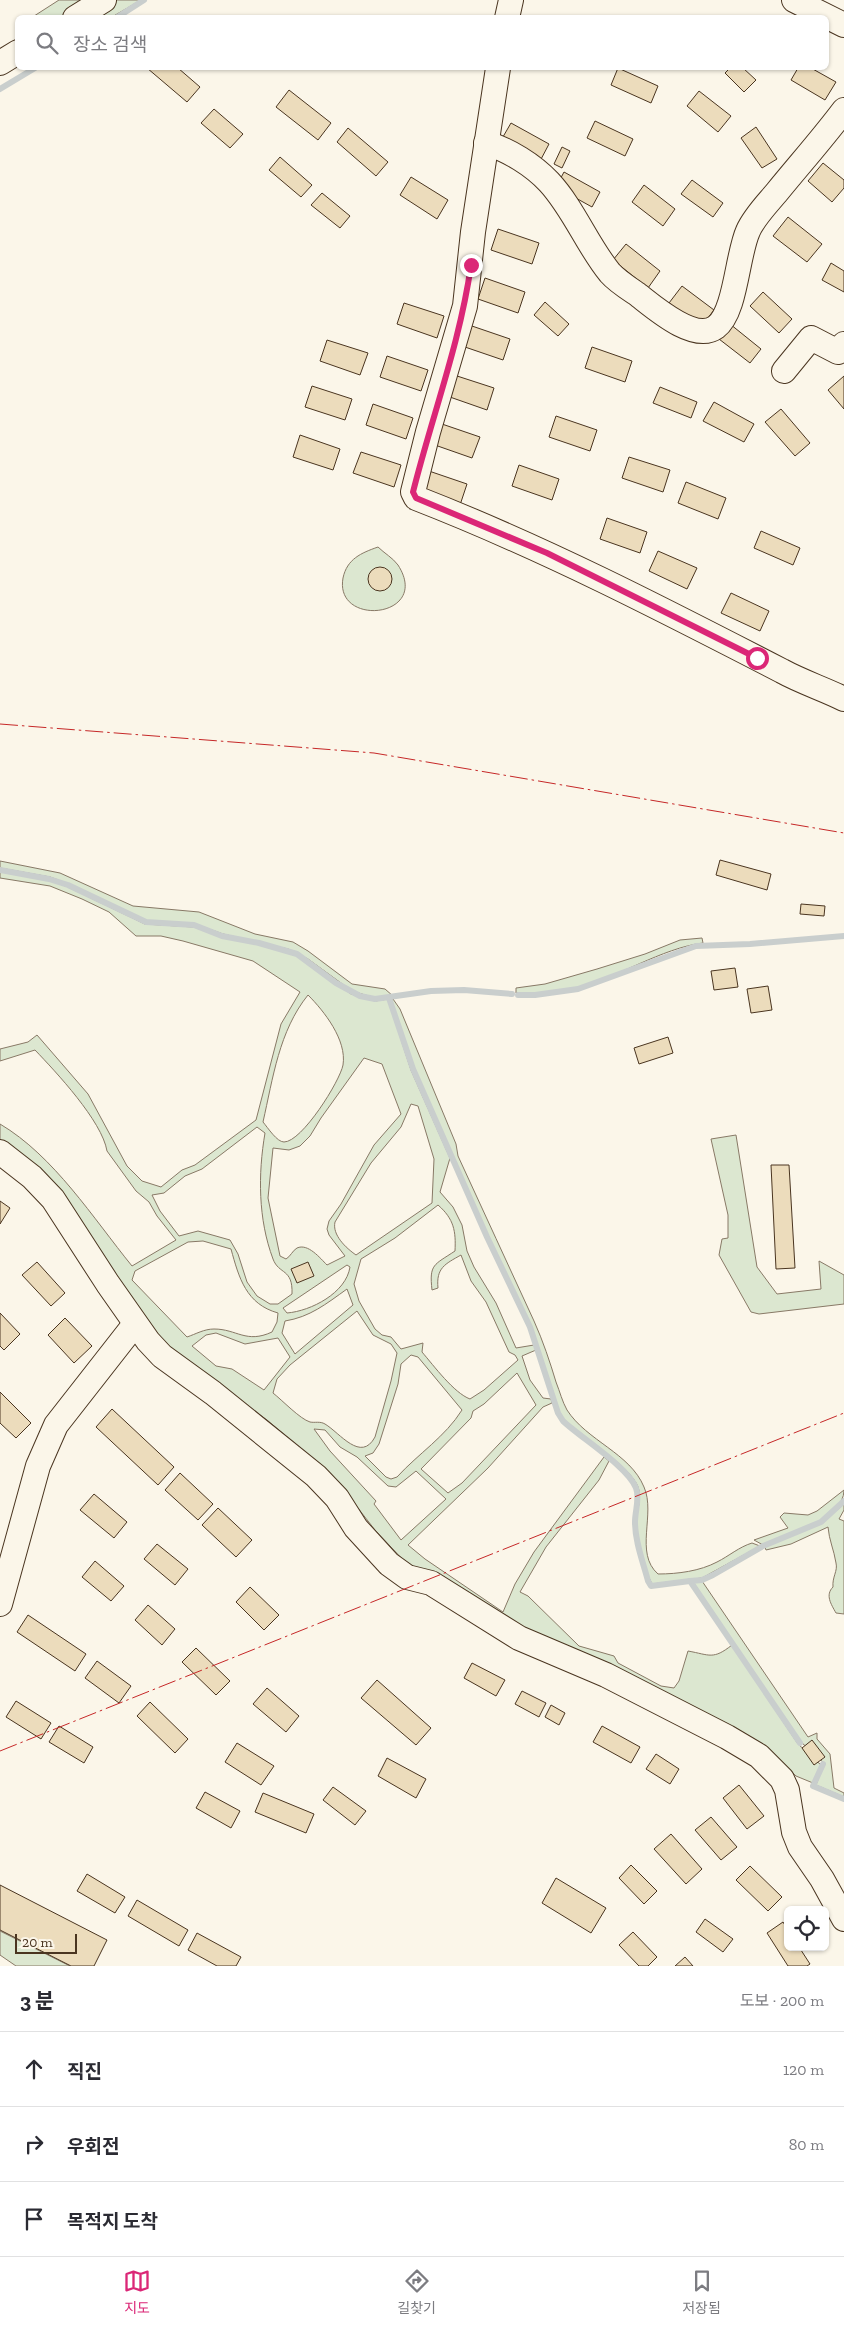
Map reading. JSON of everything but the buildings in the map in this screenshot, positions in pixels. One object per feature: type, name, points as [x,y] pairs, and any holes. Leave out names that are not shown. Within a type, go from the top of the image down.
[{"type":"street","points":[[80,15],[104,0]]},
{"type":"street","points":[[508,15],[511,0]]},
{"type":"street","points":[[794,0],[825,15]]},
{"type":"street","points":[[829,17],[844,24]]},
{"type":"street","points":[[0,63],[15,54]]},
{"type":"street","points":[[498,70],[473,232],[466,306],[428,432],[413,492],[416,498],[547,553],[706,631],[784,672],[844,699]]},
{"type":"street","points":[[486,143],[501,148],[548,181],[564,200],[597,256],[612,276],[674,322],[697,330],[708,331],[717,326],[724,316],[734,293],[735,276],[748,230],[844,110]]},
{"type":"street","points":[[784,371],[811,338],[838,352],[844,344]]},
{"type":"street","points":[[0,1152],[32,1177],[53,1199],[135,1324],[162,1356],[214,1393],[316,1476],[337,1498],[356,1528],[389,1564],[407,1577],[431,1583],[519,1638],[606,1675],[727,1737],[759,1756],[782,1779],[788,1790],[794,1832],[800,1847],[822,1879],[844,1919]]},
{"type":"street","points":[[0,1604],[38,1466],[56,1425],[135,1324]]},
{"type":"green space","points":[[59,0],[94,0],[68,15],[36,15]]},
{"type":"green space","points":[[115,0],[141,0],[115,15],[91,15]]},
{"type":"green space","points":[[378,547],[398,565],[405,583],[402,596],[393,606],[380,610],[365,610],[353,605],[344,594],[343,578],[351,561]]},
{"type":"green space","points":[[0,861],[60,873],[133,906],[199,912],[255,934],[293,942],[352,984],[385,989],[393,996],[375,998],[352,991],[308,959],[288,949],[223,934],[195,924],[146,921],[69,884],[50,877],[0,868]]},
{"type":"green space","points":[[0,871],[49,880],[68,887],[145,924],[194,927],[222,937],[258,944],[297,956],[351,994],[375,1001],[388,999],[411,1070],[450,1158],[440,1192],[453,1207],[462,1225],[467,1251],[474,1267],[496,1303],[516,1348],[534,1345],[536,1350],[522,1356],[530,1380],[543,1398],[551,1399],[552,1403],[543,1407],[488,1468],[408,1545],[425,1559],[503,1612],[515,1584],[534,1552],[604,1457],[609,1461],[599,1480],[546,1547],[520,1592],[528,1596],[579,1646],[614,1656],[618,1663],[661,1686],[674,1688],[679,1681],[688,1651],[716,1655],[732,1645],[798,1744],[821,1765],[813,1783],[796,1776],[781,1762],[555,1645],[405,1562],[375,1530],[340,1485],[312,1458],[267,1420],[166,1349],[0,1143],[0,1124],[20,1137],[55,1170],[132,1266],[176,1240],[157,1216],[149,1202],[136,1191],[107,1151],[97,1126],[88,1112],[44,1059],[35,1050],[0,1061],[0,1049],[28,1042],[37,1035],[88,1094],[127,1166],[142,1181],[161,1187],[182,1170],[195,1165],[256,1120],[281,1024],[300,992],[253,961],[161,936],[136,936],[109,912],[82,899],[50,886],[0,878]],"holes":[[[308,995],[321,1009],[338,1036],[343,1055],[343,1065],[335,1084],[310,1122],[292,1139],[284,1142],[276,1137],[263,1122],[278,1055],[290,1024]],[[364,1058],[382,1064],[401,1114],[374,1145],[341,1204],[329,1221],[327,1229],[329,1235],[345,1256],[327,1265],[314,1252],[301,1247],[294,1250],[286,1259],[280,1256],[268,1198],[273,1148],[289,1150],[300,1146],[310,1136]],[[411,1104],[418,1106],[434,1159],[432,1203],[356,1255],[344,1245],[338,1236],[335,1222],[371,1163],[401,1127]],[[257,1127],[265,1133],[260,1180],[264,1228],[273,1259],[288,1276],[292,1286],[292,1294],[278,1304],[270,1304],[257,1296],[247,1282],[238,1254],[230,1240],[198,1231],[179,1236],[160,1211],[152,1195],[164,1193],[185,1176],[202,1169]],[[438,1205],[451,1220],[455,1237],[455,1251],[434,1266],[431,1275],[432,1290],[438,1288],[438,1276],[443,1267],[461,1255],[471,1281],[486,1302],[509,1352],[515,1355],[518,1360],[484,1390],[470,1399],[457,1391],[432,1364],[422,1352],[423,1343],[401,1349],[391,1337],[382,1335],[375,1329],[359,1301],[354,1284],[361,1259],[395,1238]],[[203,1241],[231,1249],[241,1280],[251,1296],[267,1309],[278,1313],[277,1322],[272,1332],[255,1337],[214,1329],[187,1337],[132,1280],[135,1271],[188,1242]],[[347,1265],[350,1267],[342,1285],[335,1292],[326,1299],[296,1312],[287,1313],[283,1308]],[[347,1289],[353,1305],[295,1354],[282,1333],[285,1321],[310,1313]],[[357,1311],[373,1335],[391,1344],[397,1353],[375,1437],[369,1444],[363,1447],[350,1444],[323,1423],[306,1420],[273,1393],[277,1379],[290,1365]],[[216,1333],[245,1344],[278,1338],[290,1357],[264,1390],[232,1369],[216,1366],[192,1346],[206,1335]],[[411,1355],[418,1357],[462,1410],[440,1437],[397,1477],[391,1479],[386,1477],[365,1456],[373,1453],[379,1444],[398,1384],[401,1364]],[[517,1373],[536,1405],[462,1483],[448,1493],[421,1469],[471,1418],[473,1411],[484,1404]],[[314,1429],[325,1430],[340,1447],[357,1457],[388,1486],[396,1487],[416,1471],[446,1499],[401,1540],[374,1504],[376,1501],[330,1451]]]},
{"type":"green space","points":[[702,938],[703,943],[672,951],[577,988],[554,992],[516,993],[516,988],[545,984],[597,969],[645,954],[680,940]]},
{"type":"green space","points":[[391,999],[400,1009],[456,1144],[458,1156],[537,1329],[567,1410],[575,1421],[629,1465],[644,1487],[648,1509],[646,1544],[647,1555],[651,1565],[658,1574],[689,1571],[710,1565],[752,1543],[760,1546],[702,1578],[652,1584],[643,1562],[637,1536],[636,1521],[640,1495],[638,1487],[626,1470],[564,1421],[559,1412],[531,1327],[488,1236],[414,1068]]},
{"type":"green space","points":[[736,1135],[757,1267],[777,1294],[821,1289],[819,1261],[844,1275],[844,1304],[759,1314],[751,1312],[719,1255],[722,1239],[728,1238],[728,1215],[711,1139]]},
{"type":"green space","points":[[844,1490],[842,1501],[825,1518],[799,1531],[763,1545],[754,1540],[788,1528],[780,1517],[784,1513],[808,1515],[817,1511]]},
{"type":"green space","points":[[844,1504],[844,1510],[839,1519],[844,1521],[844,1614],[836,1613],[829,1596],[833,1587],[836,1566],[828,1527],[791,1544],[766,1550],[765,1547],[822,1523]]},
{"type":"green space","points":[[702,1581],[808,1737],[817,1733],[817,1739],[830,1754],[834,1788],[844,1793],[844,1797],[816,1785],[824,1763],[801,1742],[693,1582]]},
{"type":"green space","points":[[0,1931],[70,1966],[16,1966],[0,1955]]},
{"type":"waterway","points":[[121,15],[144,0]]},
{"type":"waterway","points":[[0,89],[32,70]]},
{"type":"waterway","points":[[0,870],[49,879],[68,885],[146,922],[194,925],[222,936],[259,943],[297,954],[336,983],[360,996],[375,999],[431,991],[464,990],[512,994]]},
{"type":"waterway","points":[[518,995],[535,995],[578,989],[696,946],[750,944],[844,936]]},
{"type":"waterway","points":[[389,998],[413,1069],[487,1237],[530,1327],[558,1413],[563,1421],[624,1471],[636,1488],[638,1496],[635,1529],[648,1581],[651,1586],[690,1581],[800,1743]]},
{"type":"waterway","points":[[690,1581],[702,1580],[763,1546],[821,1522],[844,1501]]},
{"type":"waterway","points":[[823,1764],[813,1786],[844,1799]]},
{"type":"power","points":[[0,724],[374,753],[844,833]]},
{"type":"power","points":[[0,1751],[844,1413]]},
{"type":"route","points":[[471,265],[466,306],[451,361],[428,432],[413,492],[416,498],[547,553],[757,658]]}]
